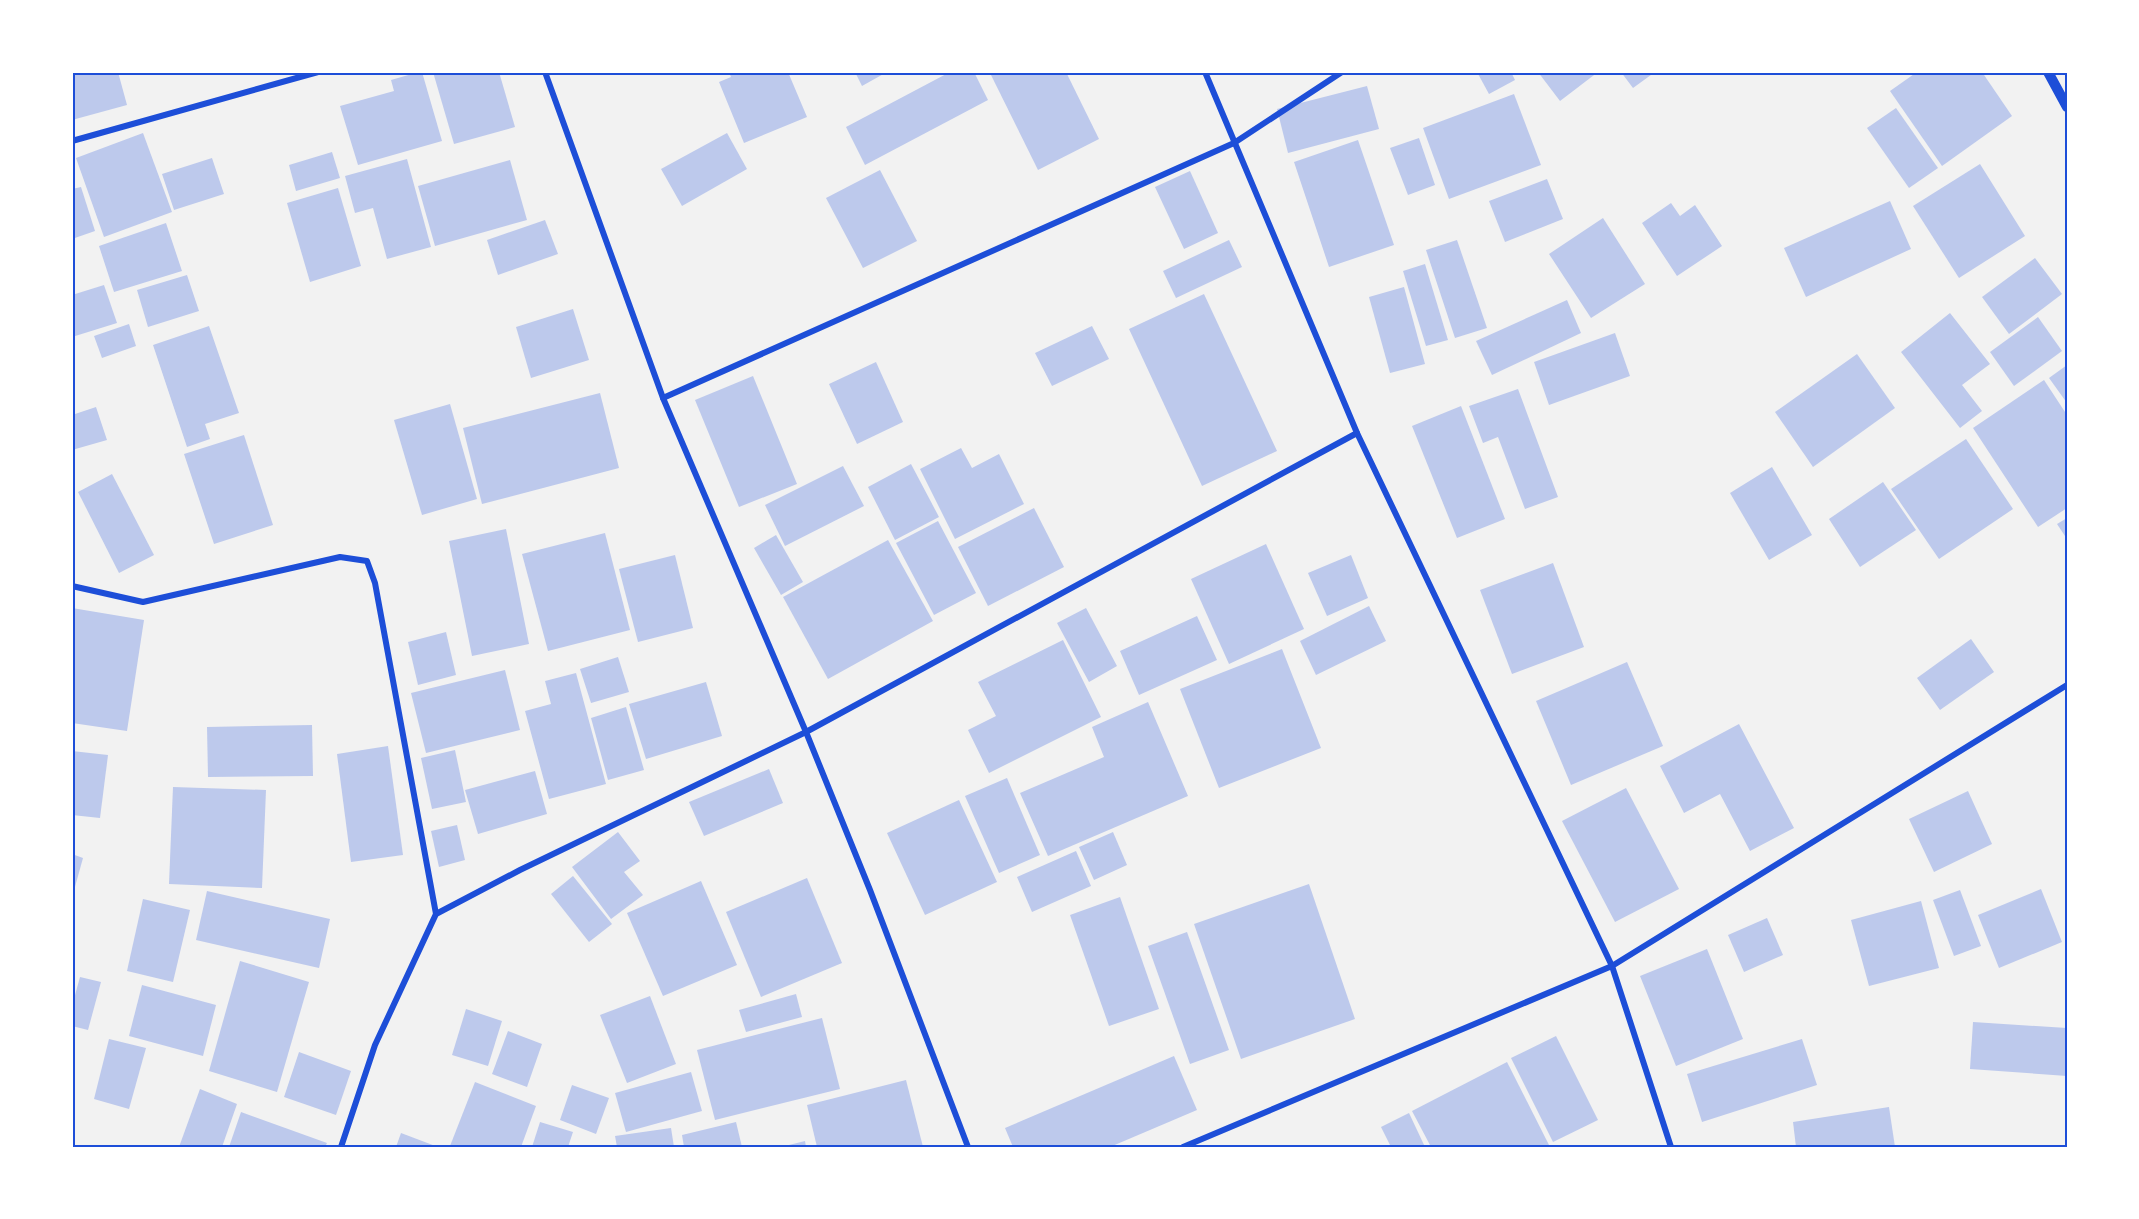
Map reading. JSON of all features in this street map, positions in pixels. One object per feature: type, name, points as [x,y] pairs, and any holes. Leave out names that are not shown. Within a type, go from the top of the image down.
[{"type":"street","points":[[72,141],[318,72]]},
{"type":"street","points":[[545,72],[663,398],[806,732],[870,890],[968,1147]]},
{"type":"street","points":[[1205,72],[1357,433],[1612,966],[1671,1147]]},
{"type":"street","points":[[663,398],[1234,143],[1342,72]]},
{"type":"street","points":[[2048,72],[2067,107]]},
{"type":"street","points":[[436,914],[520,870],[806,732],[1357,433]]},
{"type":"street","points":[[72,586],[143,602],[340,557],[367,561],[375,583],[436,914],[375,1045],[341,1147]]},
{"type":"street","points":[[1183,1147],[1612,966],[2067,685]]},
{"type":"building","points":[[72,72],[118,72],[127,105],[72,120]]},
{"type":"building","points":[[422,72],[442,141],[358,165],[340,106],[394,91],[391,80]]},
{"type":"building","points":[[433,72],[499,72],[515,127],[454,144]]},
{"type":"building","points":[[729,72],[788,72],[807,117],[744,143],[719,82],[731,77]]},
{"type":"building","points":[[855,72],[887,72],[862,86]]},
{"type":"building","points":[[950,72],[974,72],[988,100],[865,165],[846,127]]},
{"type":"building","points":[[998,72],[1066,72],[1099,139],[1038,170],[991,75]]},
{"type":"building","points":[[1477,72],[1511,72],[1515,80],[1489,94]]},
{"type":"building","points":[[1538,72],[1598,72],[1560,101]]},
{"type":"building","points":[[1621,72],[1655,72],[1633,88]]},
{"type":"building","points":[[1917,72],[1982,72],[2012,116],[1942,166],[1890,91]]},
{"type":"building","points":[[1367,86],[1379,129],[1288,153],[1277,109]]},
{"type":"building","points":[[1514,94],[1541,165],[1449,199],[1423,128]]},
{"type":"building","points":[[1896,108],[1938,168],[1909,188],[1867,128]]},
{"type":"building","points":[[143,133],[172,212],[104,237],[76,158]]},
{"type":"building","points":[[727,133],[747,169],[682,206],[661,169]]},
{"type":"building","points":[[1419,138],[1435,185],[1408,195],[1390,148]]},
{"type":"building","points":[[1358,140],[1394,245],[1329,267],[1294,162]]},
{"type":"building","points":[[332,152],[340,178],[296,191],[289,165]]},
{"type":"building","points":[[212,158],[224,194],[174,210],[162,174]]},
{"type":"building","points":[[407,159],[431,247],[387,259],[373,208],[355,213],[345,176]]},
{"type":"building","points":[[510,160],[527,220],[435,246],[418,186]]},
{"type":"building","points":[[1980,164],[2025,236],[1959,278],[1913,206]]},
{"type":"building","points":[[880,170],[917,241],[863,268],[826,198]]},
{"type":"building","points":[[1190,171],[1218,233],[1184,249],[1155,187]]},
{"type":"building","points":[[1547,179],[1563,219],[1505,242],[1489,201]]},
{"type":"building","points":[[81,187],[95,231],[72,239],[72,189]]},
{"type":"building","points":[[338,188],[361,266],[310,282],[287,203]]},
{"type":"building","points":[[1890,201],[1911,249],[1806,297],[1784,248]]},
{"type":"building","points":[[1671,203],[1680,216],[1695,205],[1722,246],[1677,276],[1642,223]]},
{"type":"building","points":[[1603,218],[1645,284],[1591,318],[1549,254]]},
{"type":"building","points":[[545,220],[558,254],[498,275],[487,240]]},
{"type":"building","points":[[166,223],[182,271],[114,292],[99,246]]},
{"type":"building","points":[[1229,240],[1242,267],[1176,298],[1163,271]]},
{"type":"building","points":[[1457,240],[1487,328],[1455,338],[1426,250]]},
{"type":"building","points":[[2035,258],[2062,294],[2009,334],[1982,297]]},
{"type":"building","points":[[1425,264],[1448,340],[1426,346],[1403,271]]},
{"type":"building","points":[[187,275],[199,311],[148,327],[137,290]]},
{"type":"building","points":[[104,285],[117,323],[72,337],[72,295]]},
{"type":"building","points":[[1404,287],[1425,364],[1390,373],[1369,297]]},
{"type":"building","points":[[1204,294],[1277,451],[1202,486],[1129,329]]},
{"type":"building","points":[[1567,300],[1581,333],[1492,375],[1476,341]]},
{"type":"building","points":[[573,309],[589,360],[531,378],[516,327]]},
{"type":"building","points":[[1950,313],[1990,364],[1962,385],[1982,411],[1960,428],[1901,352]]},
{"type":"building","points":[[2038,317],[2062,351],[2014,386],[1990,352]]},
{"type":"building","points":[[129,324],[136,346],[102,358],[94,336]]},
{"type":"building","points":[[209,326],[239,413],[205,424],[210,439],[187,447],[153,345]]},
{"type":"building","points":[[1092,326],[1109,359],[1052,386],[1035,353]]},
{"type":"building","points":[[1615,333],[1630,376],[1549,405],[1534,362]]},
{"type":"building","points":[[1857,354],[1895,408],[1813,467],[1775,412]]},
{"type":"building","points":[[876,362],[903,422],[857,444],[829,384]]},
{"type":"building","points":[[2067,365],[2067,403],[2049,378]]},
{"type":"building","points":[[753,376],[797,484],[739,507],[695,400]]},
{"type":"building","points":[[2044,380],[2067,415],[2067,508],[2038,527],[1973,428]]},
{"type":"building","points":[[1518,389],[1558,497],[1525,509],[1498,437],[1483,443],[1469,406]]},
{"type":"building","points":[[600,393],[619,468],[482,504],[463,428]]},
{"type":"building","points":[[450,404],[477,499],[422,515],[394,420]]},
{"type":"building","points":[[1461,406],[1505,519],[1457,538],[1412,426]]},
{"type":"building","points":[[96,407],[107,440],[72,450],[72,415]]},
{"type":"building","points":[[244,435],[273,525],[214,544],[184,454]]},
{"type":"building","points":[[1966,439],[2013,509],[1939,559],[1891,489]]},
{"type":"building","points":[[961,448],[972,468],[999,454],[1024,504],[955,539],[920,469]]},
{"type":"building","points":[[911,464],[939,517],[895,540],[868,487]]},
{"type":"building","points":[[843,466],[864,506],[785,546],[765,505]]},
{"type":"building","points":[[1772,467],[1812,535],[1769,560],[1730,493]]},
{"type":"building","points":[[112,474],[154,555],[119,573],[78,492]]},
{"type":"building","points":[[1883,482],[1916,530],[1860,567],[1829,519]]},
{"type":"building","points":[[1034,508],[1064,567],[988,606],[958,547]]},
{"type":"building","points":[[2067,518],[2067,539],[2057,524]]},
{"type":"building","points":[[938,521],[976,593],[934,615],[896,543]]},
{"type":"building","points":[[506,529],[529,644],[472,656],[449,541]]},
{"type":"building","points":[[605,533],[630,630],[548,651],[522,554]]},
{"type":"building","points":[[776,535],[803,582],[781,595],[754,548]]},
{"type":"building","points":[[888,540],[933,621],[828,679],[783,597]]},
{"type":"building","points":[[1266,544],[1304,629],[1229,664],[1191,579]]},
{"type":"building","points":[[675,555],[693,628],[638,642],[619,569]]},
{"type":"building","points":[[1351,555],[1368,598],[1327,616],[1308,573]]},
{"type":"building","points":[[1553,563],[1584,647],[1512,674],[1480,590]]},
{"type":"building","points":[[1369,606],[1386,641],[1316,675],[1300,641]]},
{"type":"building","points":[[72,608],[144,620],[127,731],[72,723]]},
{"type":"building","points":[[1086,608],[1117,666],[1089,682],[1057,623]]},
{"type":"building","points":[[1197,616],[1217,660],[1139,695],[1120,651]]},
{"type":"building","points":[[446,632],[456,675],[418,685],[408,642]]},
{"type":"building","points":[[1971,639],[1994,672],[1940,710],[1917,678]]},
{"type":"building","points":[[1063,640],[1101,717],[989,773],[968,730],[996,716],[978,682]]},
{"type":"building","points":[[1282,649],[1321,748],[1219,788],[1180,689]]},
{"type":"building","points":[[618,657],[629,692],[591,703],[580,669]]},
{"type":"building","points":[[1627,662],[1663,746],[1571,785],[1536,701]]},
{"type":"building","points":[[505,670],[520,730],[426,753],[411,693]]},
{"type":"building","points":[[576,673],[606,784],[549,799],[525,711],[551,704],[545,681]]},
{"type":"building","points":[[706,682],[722,736],[646,759],[629,704]]},
{"type":"building","points":[[1148,702],[1188,796],[1048,856],[1020,793],[1104,757],[1092,727]]},
{"type":"building","points":[[626,707],[644,770],[608,780],[591,718]]},
{"type":"building","points":[[1739,724],[1794,828],[1750,851],[1720,794],[1684,813],[1660,766]]},
{"type":"building","points":[[312,725],[313,776],[208,777],[207,727]]},
{"type":"building","points":[[388,746],[403,855],[351,862],[337,754]]},
{"type":"building","points":[[455,750],[466,802],[432,809],[421,758]]},
{"type":"building","points":[[72,751],[108,755],[100,818],[72,815]]},
{"type":"building","points":[[769,769],[783,803],[704,836],[689,802]]},
{"type":"building","points":[[535,771],[547,814],[478,834],[465,790]]},
{"type":"building","points":[[1007,778],[1040,855],[999,873],[965,796]]},
{"type":"building","points":[[173,787],[266,790],[262,888],[169,884]]},
{"type":"building","points":[[1626,788],[1679,889],[1615,922],[1562,821]]},
{"type":"building","points":[[1968,791],[1992,844],[1934,872],[1909,819]]},
{"type":"building","points":[[959,800],[997,882],[925,915],[887,833]]},
{"type":"building","points":[[457,825],[465,860],[439,867],[431,831]]},
{"type":"building","points":[[618,832],[640,861],[624,872],[643,895],[611,919],[572,867]]},
{"type":"building","points":[[1113,832],[1127,865],[1094,880],[1079,847]]},
{"type":"building","points":[[1076,851],[1091,886],[1032,912],[1017,877]]},
{"type":"building","points":[[72,854],[83,858],[73,894],[72,893]]},
{"type":"building","points":[[573,876],[612,924],[589,942],[551,894]]},
{"type":"building","points":[[807,878],[842,963],[761,997],[726,912]]},
{"type":"building","points":[[701,881],[737,965],[663,996],[627,913]]},
{"type":"building","points":[[1309,884],[1355,1019],[1241,1059],[1194,924]]},
{"type":"building","points":[[2041,889],[2062,942],[1999,968],[1978,915]]},
{"type":"building","points":[[1960,890],[1981,946],[1954,956],[1933,900]]},
{"type":"building","points":[[207,891],[330,919],[319,968],[196,940]]},
{"type":"building","points":[[1120,897],[1159,1009],[1109,1026],[1070,915]]},
{"type":"building","points":[[143,899],[190,910],[173,982],[127,971]]},
{"type":"building","points":[[1921,901],[1939,968],[1869,986],[1851,920]]},
{"type":"building","points":[[1767,918],[1783,955],[1744,972],[1728,935]]},
{"type":"building","points":[[1187,932],[1229,1050],[1190,1064],[1148,946]]},
{"type":"building","points":[[1707,949],[1743,1039],[1676,1066],[1640,976]]},
{"type":"building","points":[[240,961],[309,982],[277,1092],[209,1071]]},
{"type":"building","points":[[80,977],[101,982],[88,1030],[72,1026],[72,1006]]},
{"type":"building","points":[[142,985],[216,1005],[203,1056],[129,1036]]},
{"type":"building","points":[[796,994],[802,1017],[746,1032],[739,1010]]},
{"type":"building","points":[[650,996],[676,1064],[627,1083],[600,1015]]},
{"type":"building","points":[[466,1009],[502,1021],[488,1066],[452,1055]]},
{"type":"building","points":[[822,1018],[840,1089],[715,1120],[697,1050]]},
{"type":"building","points":[[1973,1022],[2067,1028],[2067,1076],[1970,1069]]},
{"type":"building","points":[[508,1031],[542,1044],[527,1087],[492,1074]]},
{"type":"building","points":[[1556,1036],[1598,1120],[1553,1142],[1511,1058]]},
{"type":"building","points":[[109,1039],[146,1048],[129,1109],[94,1099]]},
{"type":"building","points":[[1802,1039],[1817,1085],[1702,1122],[1687,1074]]},
{"type":"building","points":[[299,1052],[351,1071],[336,1115],[284,1097]]},
{"type":"building","points":[[1174,1056],[1197,1110],[1110,1147],[1013,1147],[1005,1128]]},
{"type":"building","points":[[1507,1062],[1549,1145],[1546,1147],[1431,1147],[1412,1111]]},
{"type":"building","points":[[691,1072],[702,1111],[626,1132],[615,1093]]},
{"type":"building","points":[[906,1080],[923,1147],[817,1147],[807,1105]]},
{"type":"building","points":[[475,1082],[536,1106],[521,1147],[450,1146]]},
{"type":"building","points":[[572,1085],[609,1098],[596,1134],[560,1120]]},
{"type":"building","points":[[200,1089],[237,1104],[222,1147],[179,1147]]},
{"type":"building","points":[[1889,1107],[1895,1147],[1796,1147],[1793,1122]]},
{"type":"building","points":[[241,1112],[327,1143],[325,1147],[229,1147]]},
{"type":"building","points":[[1409,1113],[1425,1147],[1391,1147],[1381,1127]]},
{"type":"building","points":[[540,1122],[573,1132],[568,1147],[532,1147]]},
{"type":"building","points":[[736,1122],[742,1147],[684,1147],[682,1135]]},
{"type":"building","points":[[671,1128],[674,1147],[617,1147],[615,1136]]},
{"type":"building","points":[[401,1133],[438,1147],[396,1147]]},
{"type":"building","points":[[805,1141],[806,1147],[785,1147],[785,1146]]}]
